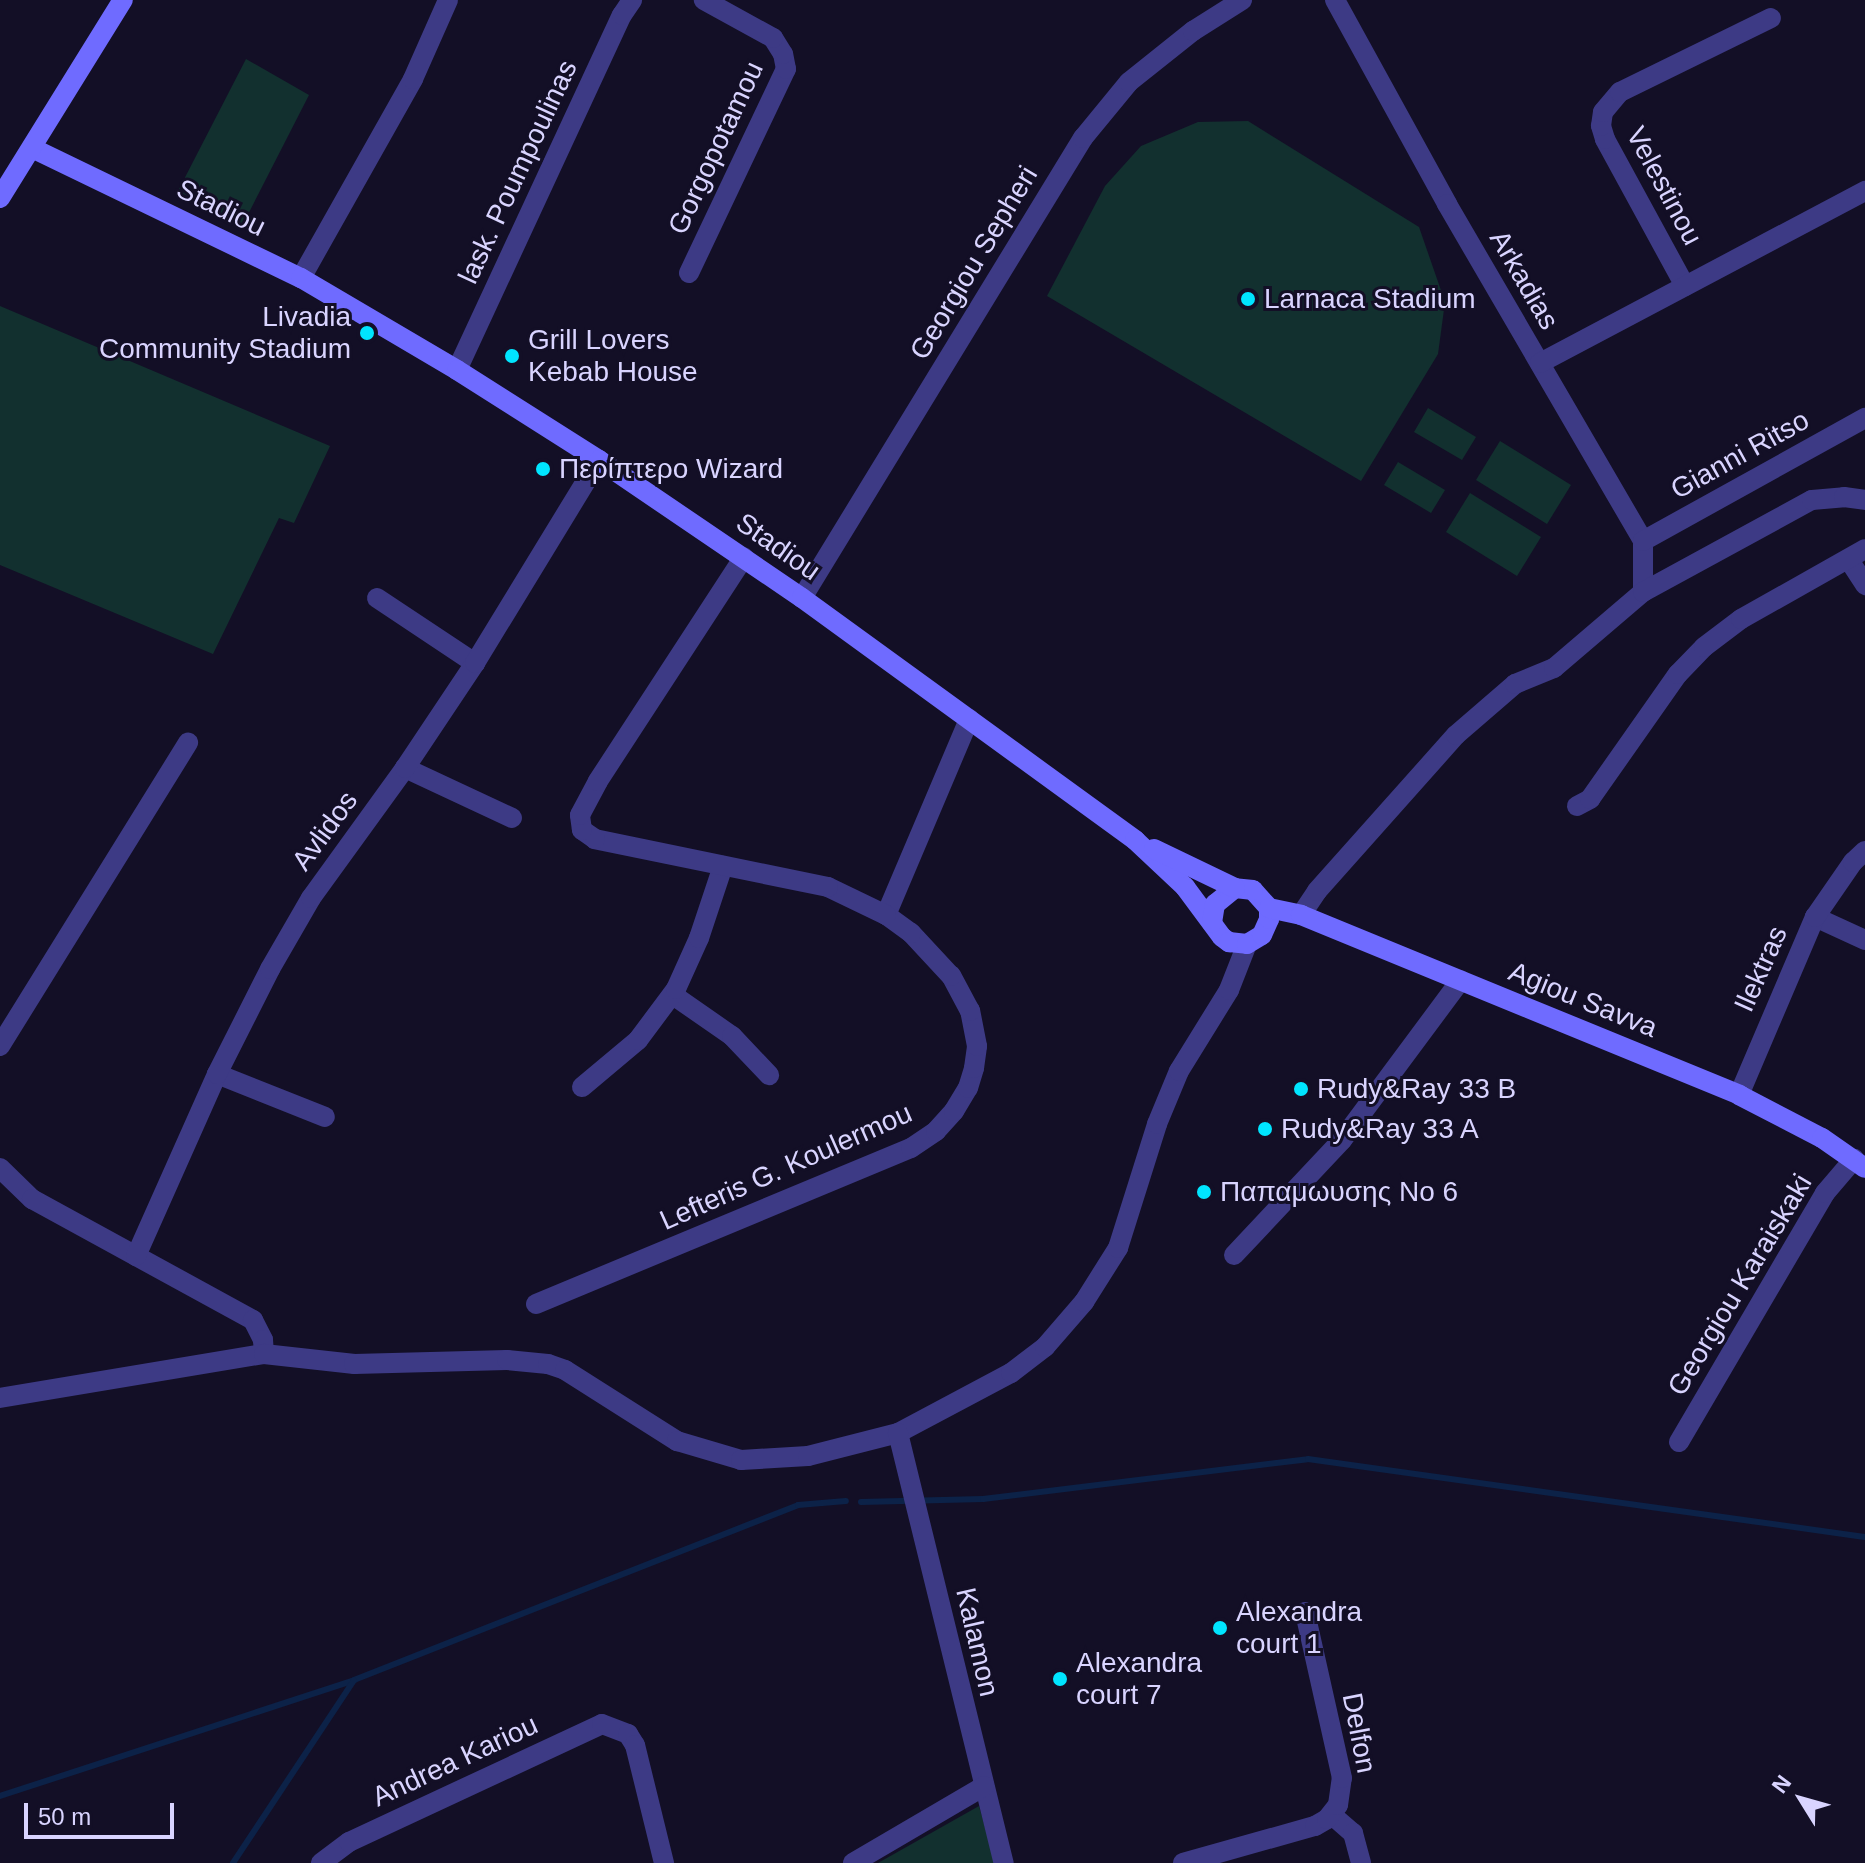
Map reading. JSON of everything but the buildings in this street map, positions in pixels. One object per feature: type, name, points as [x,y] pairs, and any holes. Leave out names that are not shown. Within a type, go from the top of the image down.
[{"type":"street","points":[[0,198],[123,0]]},
{"type":"street","points":[[301,278],[413,79],[448,0]]},
{"type":"street","name":"lask. Poumpoulinas","points":[[457,370],[622,15],[632,0]]},
{"type":"street","name":"Gorgopotamou","points":[[689,273],[784,78],[785,61],[780,46],[764,31],[704,0]]},
{"type":"street","name":"Georgiou Sepheri","points":[[802,598],[1083,138],[1129,82],[1193,31],[1242,0]]},
{"type":"street","name":"Arkadias","points":[[1335,0],[1643,541]]},
{"type":"street","name":"Velestinou","points":[[1685,286],[1605,139],[1601,126],[1603,112],[1620,92],[1771,18]]},
{"type":"street","name":"Stadiou","points":[[32,148],[301,278],[457,370],[599,460],[802,598],[1135,840],[1185,887],[1212,923]]},
{"type":"street","points":[[1540,363],[1865,191]]},
{"type":"street","name":"Gianni Ritso","points":[[1643,541],[1865,418]]},
{"type":"street","name":"Avlidos","points":[[136,1256],[217,1074],[270,969],[311,898],[405,768],[475,663],[599,460]]},
{"type":"street","points":[[1301,915],[1317,891],[1479,712],[1515,684],[1554,668],[1643,592],[1812,500],[1844,497],[1865,500]]},
{"type":"street","points":[[1643,541],[1643,592]]},
{"type":"street","points":[[1577,806],[1590,799],[1678,674],[1704,647],[1741,619],[1857,554],[1865,585]]},
{"type":"street","name":"Lefteris G. Koulermou","points":[[536,1304],[911,1148],[936,1131],[968,1088],[974,1068],[977,1046],[970,1011],[951,976],[911,933],[886,915],[828,887],[595,839],[582,830],[580,815],[598,781],[744,557]]},
{"type":"street","points":[[377,598],[475,663]]},
{"type":"street","points":[[886,915],[969,719]]},
{"type":"street","points":[[0,1046],[188,743]]},
{"type":"street","points":[[405,768],[512,818]]},
{"type":"street","name":"Stadiou","points":[[1135,840],[1235,888]]},
{"type":"street","points":[[1815,917],[1853,862],[1865,851]]},
{"type":"street","points":[[582,1087],[638,1040],[673,995],[689,965],[723,866]]},
{"type":"street","points":[[1235,888],[1253,890],[1269,908],[1269,919],[1262,935],[1247,944],[1229,942],[1212,923],[1215,904],[1235,888]]},
{"type":"street","name":"Agiou Savva","points":[[1269,908],[1301,915],[1739,1095],[1822,1138],[1859,1163]]},
{"type":"street","name":"Ilektras","points":[[1739,1095],[1752,1056],[1815,917],[1865,940]]},
{"type":"street","points":[[0,1398],[264,1354],[354,1364],[507,1360],[548,1364],[577,1376],[677,1441],[741,1460],[808,1456],[898,1433],[1011,1373],[1045,1347],[1084,1302],[1118,1248],[1157,1124],[1179,1071],[1229,990],[1247,944]]},
{"type":"street","points":[[1234,1255],[1342,1140],[1461,980]]},
{"type":"street","points":[[673,995],[732,1036],[769,1075]]},
{"type":"street","points":[[217,1074],[325,1117]]},
{"type":"street","name":"Georgiou Karaiskaki","points":[[1679,1442],[1825,1193],[1859,1163]]},
{"type":"street","points":[[0,1168],[32,1199],[253,1320],[263,1340],[264,1354]]},
{"type":"street","name":"Kalamon","points":[[898,1433],[1004,1863]]},
{"type":"street","name":"Delfon","points":[[1305,1612],[1342,1778],[1340,1799],[1332,1815]]},
{"type":"street","name":"Andrea Kariou","points":[[321,1863],[349,1842],[602,1724],[618,1728],[635,1745],[664,1863]]},
{"type":"street","points":[[853,1863],[984,1786]]},
{"type":"street","points":[[1183,1863],[1309,1828],[1332,1815],[1353,1833],[1361,1863]]},
{"type":"green space","points":[[246,59],[309,95],[242,226],[178,191]]},
{"type":"green space","name":"Larnaca Stadium","points":[[1248,121],[1419,227],[1445,302],[1438,354],[1361,481],[1047,296],[1105,186],[1141,146],[1198,122]]},
{"type":"green space","points":[[0,306],[330,446],[294,523],[279,518],[213,654],[0,565]]},
{"type":"green space","points":[[1428,408],[1476,437],[1462,460],[1414,432]]},
{"type":"green space","points":[[1500,441],[1571,485],[1547,524],[1476,480]]},
{"type":"green space","points":[[1398,462],[1445,490],[1431,513],[1384,485]]},
{"type":"green space","points":[[1470,493],[1541,537],[1517,576],[1446,532]]},
{"type":"green space","points":[[979,1806],[995,1863],[878,1863]]},
{"type":"waterway","points":[[861,1502],[983,1499],[1308,1459],[1865,1537]]},
{"type":"waterway","points":[[0,1796],[354,1680],[798,1505],[846,1501]]},
{"type":"waterway","points":[[233,1863],[354,1680]]},
{"type":"place","name":"Larnaca Stadium","points":[[1248,299]]},
{"type":"place","name":"Livadia Community Stadium","points":[[367,333]]},
{"type":"place","name":"Grill Lovers Kebab House","points":[[512,356]]},
{"type":"place","name":"Περίπτερο Wizard","points":[[543,469]]},
{"type":"place","name":"Rudy&Ray 33 B","points":[[1301,1089]]},
{"type":"place","name":"Rudy&Ray 33 A","points":[[1265,1129]]},
{"type":"place","name":"Παπαμωυσης No 6","points":[[1204,1192]]},
{"type":"place","name":"Alexandra court 1","points":[[1220,1628]]},
{"type":"place","name":"Alexandra court 7","points":[[1060,1679]]}]
